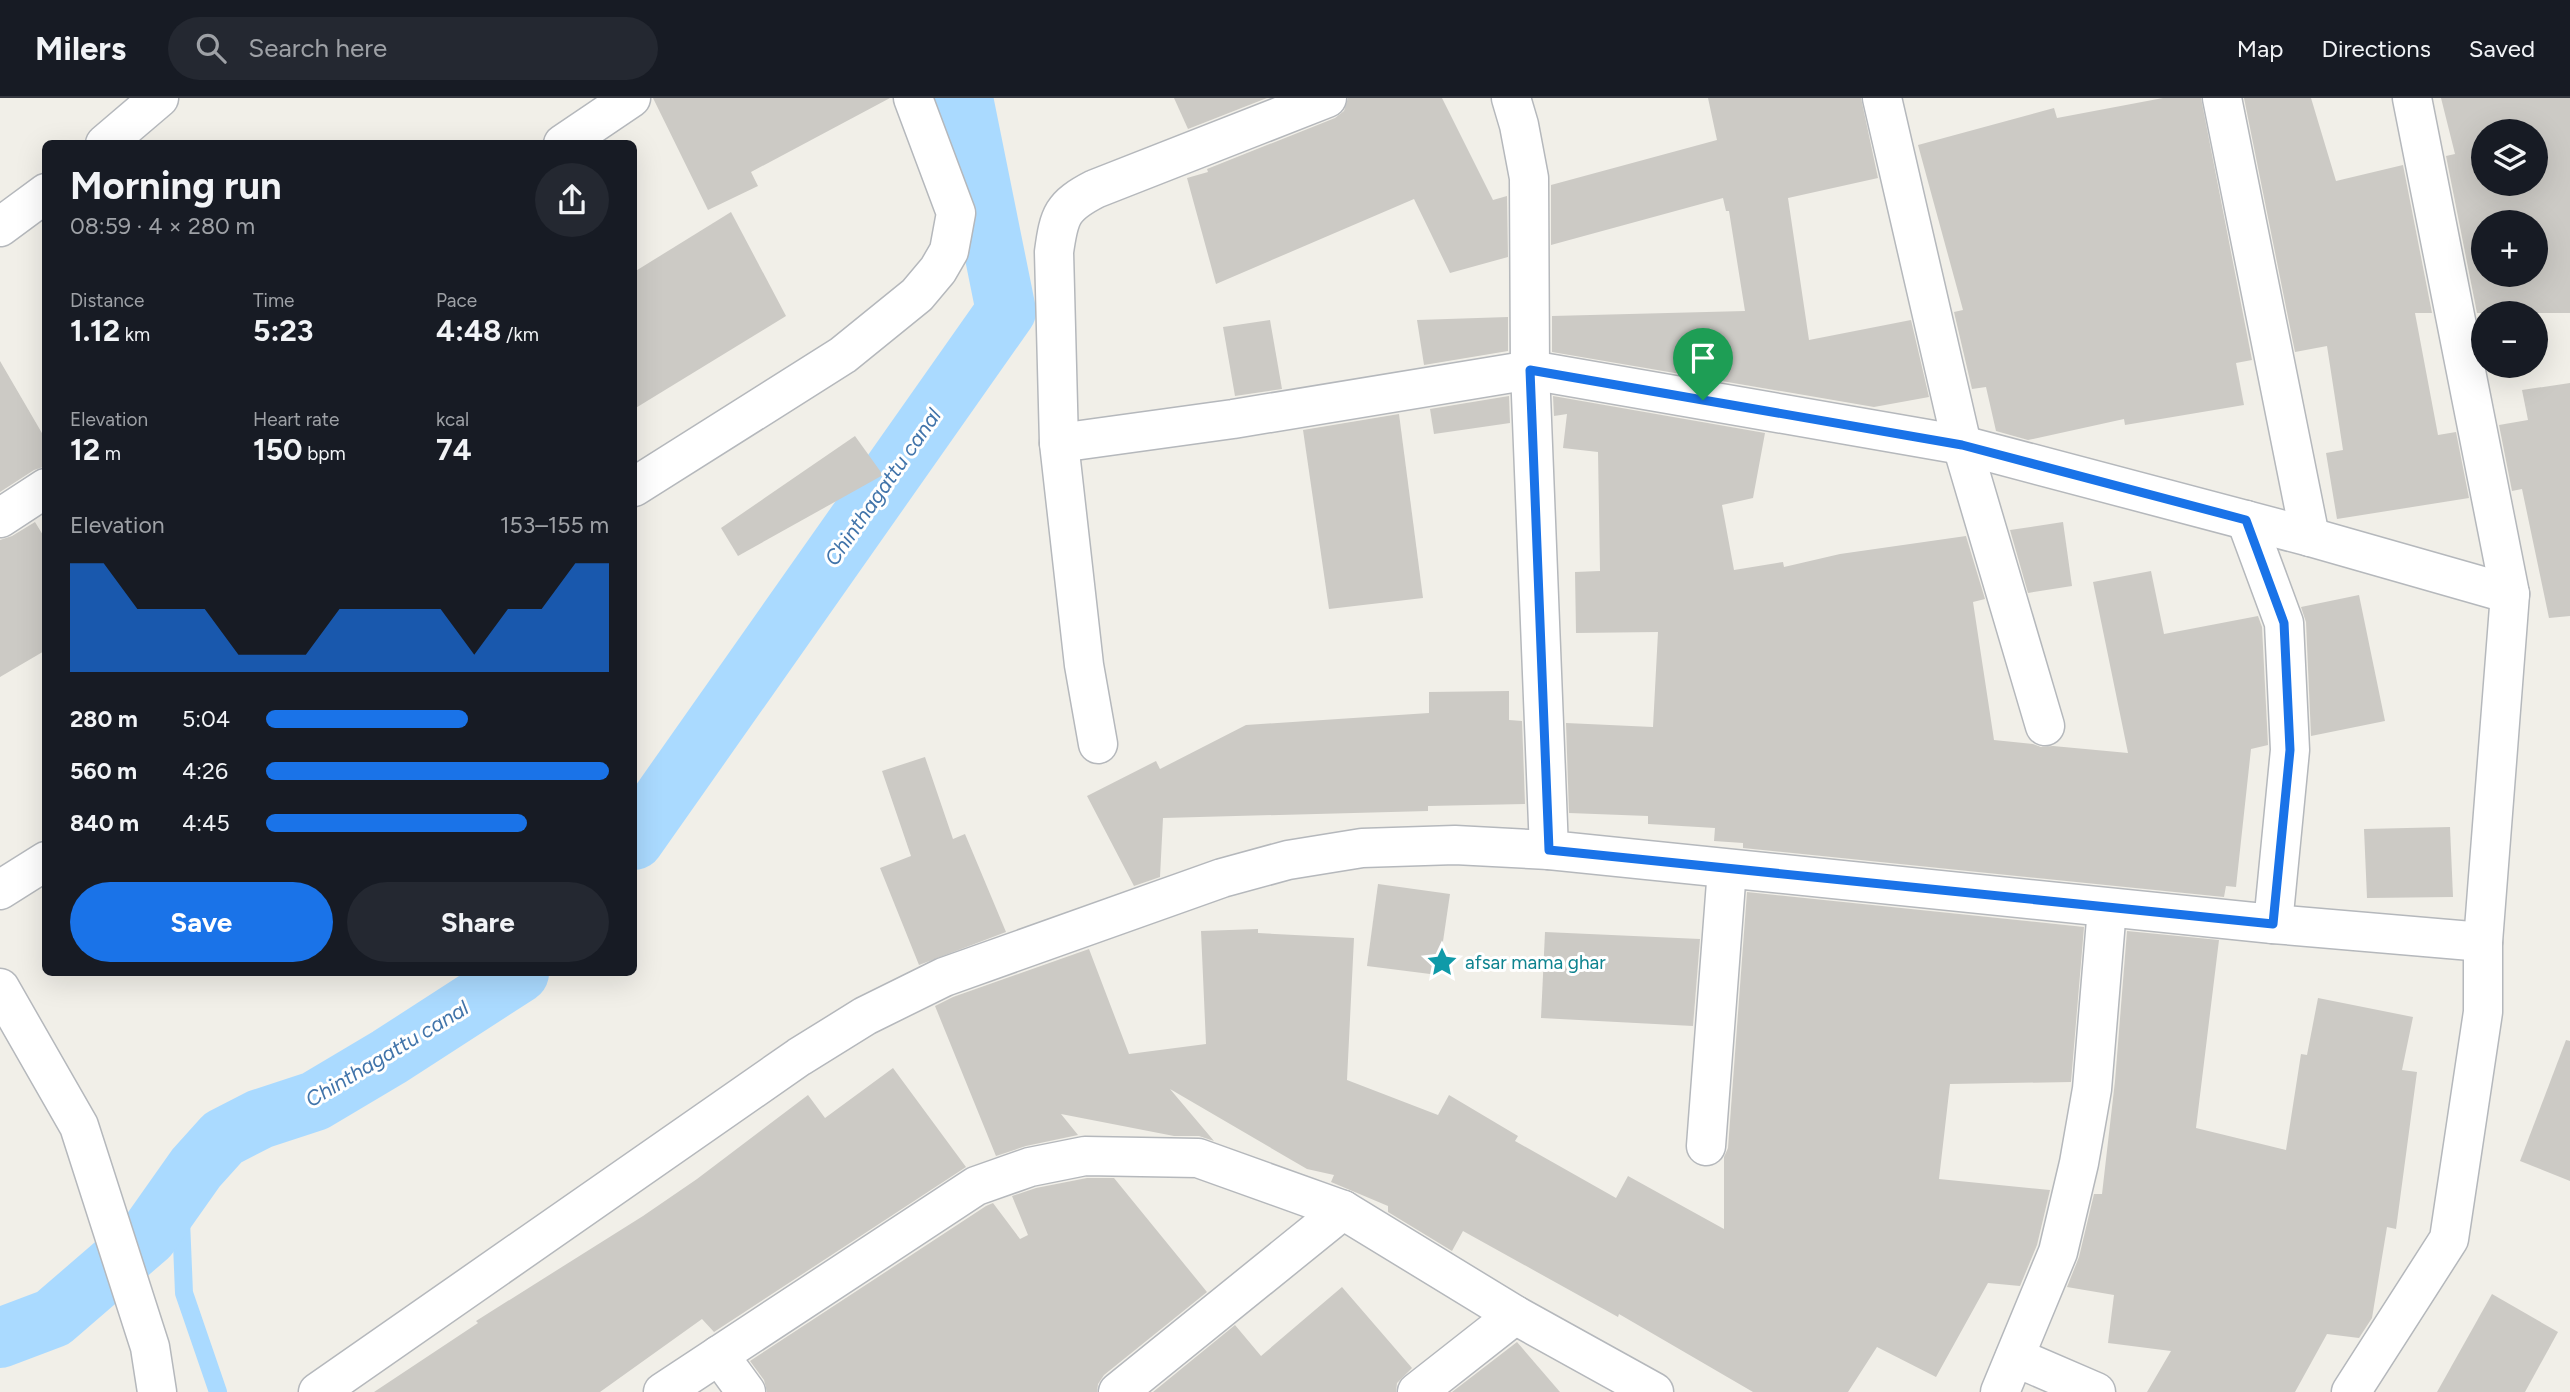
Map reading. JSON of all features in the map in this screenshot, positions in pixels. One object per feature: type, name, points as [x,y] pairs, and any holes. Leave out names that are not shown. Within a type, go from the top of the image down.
[{"type":"street","points":[[110,140],[159,98]]},
{"type":"street","points":[[569,140],[631,98]]},
{"type":"street","points":[[637,486],[843,355],[917,295],[938,271],[949,251],[957,213],[913,98]]},
{"type":"street","points":[[1098,744],[1084,665],[1059,443],[1054,252],[1058,226],[1071,201],[1326,98]]},
{"type":"street","points":[[1511,98],[1529,177],[1530,370],[1549,850]]},
{"type":"street","points":[[1882,98],[1962,445],[2045,726]]},
{"type":"street","points":[[2222,98],[2309,537]]},
{"type":"street","points":[[2351,1392],[2449,1238],[2483,1012],[2483,942],[2510,594],[2412,98]]},
{"type":"street","points":[[0,227],[42,196]]},
{"type":"street","points":[[1059,443],[1233,419],[1530,370],[1962,445],[2309,537],[2510,594]]},
{"type":"street","points":[[0,518],[42,491]]},
{"type":"street","points":[[2246,520],[2284,623],[2290,750],[2273,924]]},
{"type":"street","points":[[318,1392],[799,1057],[866,1016],[944,977],[1223,878],[1288,860],[1362,848],[1455,845],[1549,850],[2107,908],[2483,942]]},
{"type":"street","points":[[0,890],[42,864]]},
{"type":"street","points":[[1706,1146],[1727,870]]},
{"type":"street","points":[[2000,1392],[2058,1252],[2079,1163],[2092,1089],[2107,908]]},
{"type":"street","points":[[0,988],[79,1126],[150,1347],[157,1392]]},
{"type":"street","points":[[663,1392],[976,1186],[1030,1167],[1085,1156],[1198,1158],[1343,1210],[1515,1315],[1654,1392]]},
{"type":"street","points":[[1118,1392],[1343,1210]]},
{"type":"street","points":[[1417,1392],[1515,1315]]},
{"type":"street","points":[[719,1355],[746,1392]]},
{"type":"street","points":[[2015,1357],[2096,1392]]},
{"type":"building","points":[[653,98],[890,98],[751,172],[758,186],[708,210]]},
{"type":"building","points":[[1174,98],[1267,98],[1188,129]]},
{"type":"building","points":[[1348,98],[1442,98],[1493,200],[1507,196],[1508,257],[1450,273],[1414,199],[1216,284],[1187,178],[1208,172],[1207,169],[1335,118],[1344,111]]},
{"type":"building","points":[[1708,98],[1861,98],[1878,178],[1788,198],[1809,340],[1911,320],[1929,397],[1874,407],[1552,352],[1552,316],[1745,311],[1729,211],[1726,211],[1723,198],[1551,245],[1551,185],[1717,140]]},
{"type":"building","points":[[2163,98],[2201,98],[2252,360],[2236,363],[2244,405],[2125,425],[2124,419],[2028,440],[1996,431],[1986,387],[1972,389],[1954,312],[1963,310],[1918,145],[2054,108],[2057,118]]},
{"type":"building","points":[[2244,98],[2311,98],[2336,181],[2403,165],[2432,313],[2415,313],[2438,435],[2456,432],[2469,498],[2337,519],[2326,453],[2343,450],[2327,346],[2295,352]]},
{"type":"building","points":[[2441,98],[2570,98],[2570,313],[2548,313],[2548,301],[2475,301],[2472,287],[2548,287],[2548,210],[2471,210],[2471,283],[2446,156],[2455,154]]},
{"type":"building","points":[[731,212],[786,316],[637,407],[637,270]]},
{"type":"building","points":[[1508,317],[1508,351],[1424,365],[1417,320]]},
{"type":"building","points":[[1270,320],[1282,389],[1235,396],[1223,327]]},
{"type":"building","points":[[0,361],[42,433],[42,467],[0,492]]},
{"type":"building","points":[[2570,383],[2570,616],[2549,618],[2522,489],[2512,491],[2499,425],[2528,420],[2522,390]]},
{"type":"building","points":[[1509,396],[1510,423],[1434,434],[1430,409]]},
{"type":"building","points":[[1553,396],[1765,433],[1753,498],[1722,505],[1734,570],[1783,562],[1784,567],[1840,554],[1966,536],[1985,599],[1973,602],[1994,740],[2041,747],[2128,753],[2093,582],[2151,571],[2164,634],[2258,616],[2262,627],[2268,745],[2251,749],[2236,887],[2226,886],[2224,897],[1743,848],[1743,843],[1714,841],[1715,828],[1648,824],[1648,816],[1569,813],[1566,723],[1653,727],[1658,632],[1576,633],[1575,572],[1600,571],[1598,452],[1563,448],[1567,414],[1554,416]]},
{"type":"building","points":[[1399,414],[1423,598],[1329,609],[1303,430]]},
{"type":"building","points":[[855,436],[883,475],[738,556],[721,528]]},
{"type":"building","points":[[35,522],[42,533],[42,652],[0,677],[0,540]]},
{"type":"building","points":[[2063,522],[2072,586],[2028,593],[2010,530]]},
{"type":"building","points":[[2359,595],[2385,721],[2311,736],[2306,622],[2301,607]]},
{"type":"building","points":[[1509,691],[1509,720],[1522,721],[1525,804],[1428,806],[1428,811],[1163,818],[1160,877],[1134,886],[1087,796],[1156,761],[1160,769],[1246,725],[1429,713],[1429,692]]},
{"type":"building","points":[[925,757],[953,839],[965,834],[1006,932],[919,965],[880,868],[911,856],[882,771]]},
{"type":"building","points":[[2450,827],[2453,897],[2367,898],[2364,829]]},
{"type":"building","points":[[1378,884],[1450,894],[1438,975],[1367,966]]},
{"type":"building","points":[[1747,892],[2084,927],[2071,1082],[1950,1084],[1939,1179],[2050,1190],[2037,1245],[2020,1286],[1988,1283],[1936,1377],[1877,1347],[1848,1392],[1753,1392],[1619,1314],[1618,1317],[1463,1231],[1452,1251],[1388,1212],[1388,1206],[1331,1182],[1334,1175],[1307,1169],[1170,1089],[1214,1141],[1199,1136],[1174,1136],[1061,1114],[1078,1135],[1026,1146],[996,1156],[935,1006],[953,997],[1089,949],[1129,1054],[1206,1044],[1201,931],[1258,929],[1258,933],[1354,938],[1347,1080],[1438,1115],[1449,1095],[1518,1136],[1515,1141],[1616,1198],[1628,1176],[1724,1229],[1724,1157],[1728,1148]]},
{"type":"building","points":[[2127,931],[2219,940],[2196,1128],[2286,1150],[2301,1054],[2307,1055],[2318,998],[2413,1017],[2402,1070],[2417,1072],[2396,1229],[2387,1227],[2372,1318],[2359,1338],[2327,1334],[2295,1392],[2147,1392],[2171,1351],[2108,1343],[2114,1295],[2067,1287],[2079,1257],[2094,1194],[2102,1194],[2115,1081]]},
{"type":"building","points":[[1545,932],[1700,939],[1693,1026],[1541,1018]]},
{"type":"building","points":[[2566,1040],[2570,1041],[2570,1181],[2520,1161]]},
{"type":"building","points":[[893,1068],[966,1167],[714,1332],[702,1319],[600,1392],[374,1392],[478,1323],[476,1321],[643,1216],[808,1095],[825,1118]]},
{"type":"building","points":[[1087,1178],[1114,1178],[1207,1292],[1104,1375],[1098,1384],[1097,1392],[767,1392],[764,1380],[750,1361],[986,1206],[993,1203],[1020,1239],[1028,1235],[1012,1196],[1036,1188]]},
{"type":"building","points":[[1342,1287],[1412,1368],[1397,1383],[1396,1392],[1153,1392],[1235,1325],[1261,1356]]},
{"type":"building","points":[[2492,1294],[2558,1332],[2525,1392],[2437,1392]]},
{"type":"building","points":[[1517,1342],[1560,1392],[1452,1392]]},
{"type":"waterway","name":"Chinthagattu canal","points":[[637,836],[1006,311],[963,98]]},
{"type":"waterway","name":"Chinthagattu canal","points":[[0,1338],[53,1318],[148,1236],[196,1168],[223,1138],[260,1119],[315,1101],[514,976]]},
{"type":"waterway","points":[[196,1168],[181,1220],[184,1293],[218,1392]]},
{"type":"place","name":"afsar mama ghar","points":[[1442,962]]},
{"type":"route","points":[[1530,370],[1703,400],[1962,445],[2246,520],[2284,623],[2290,750],[2273,924],[1549,850],[1530,370]]}]
